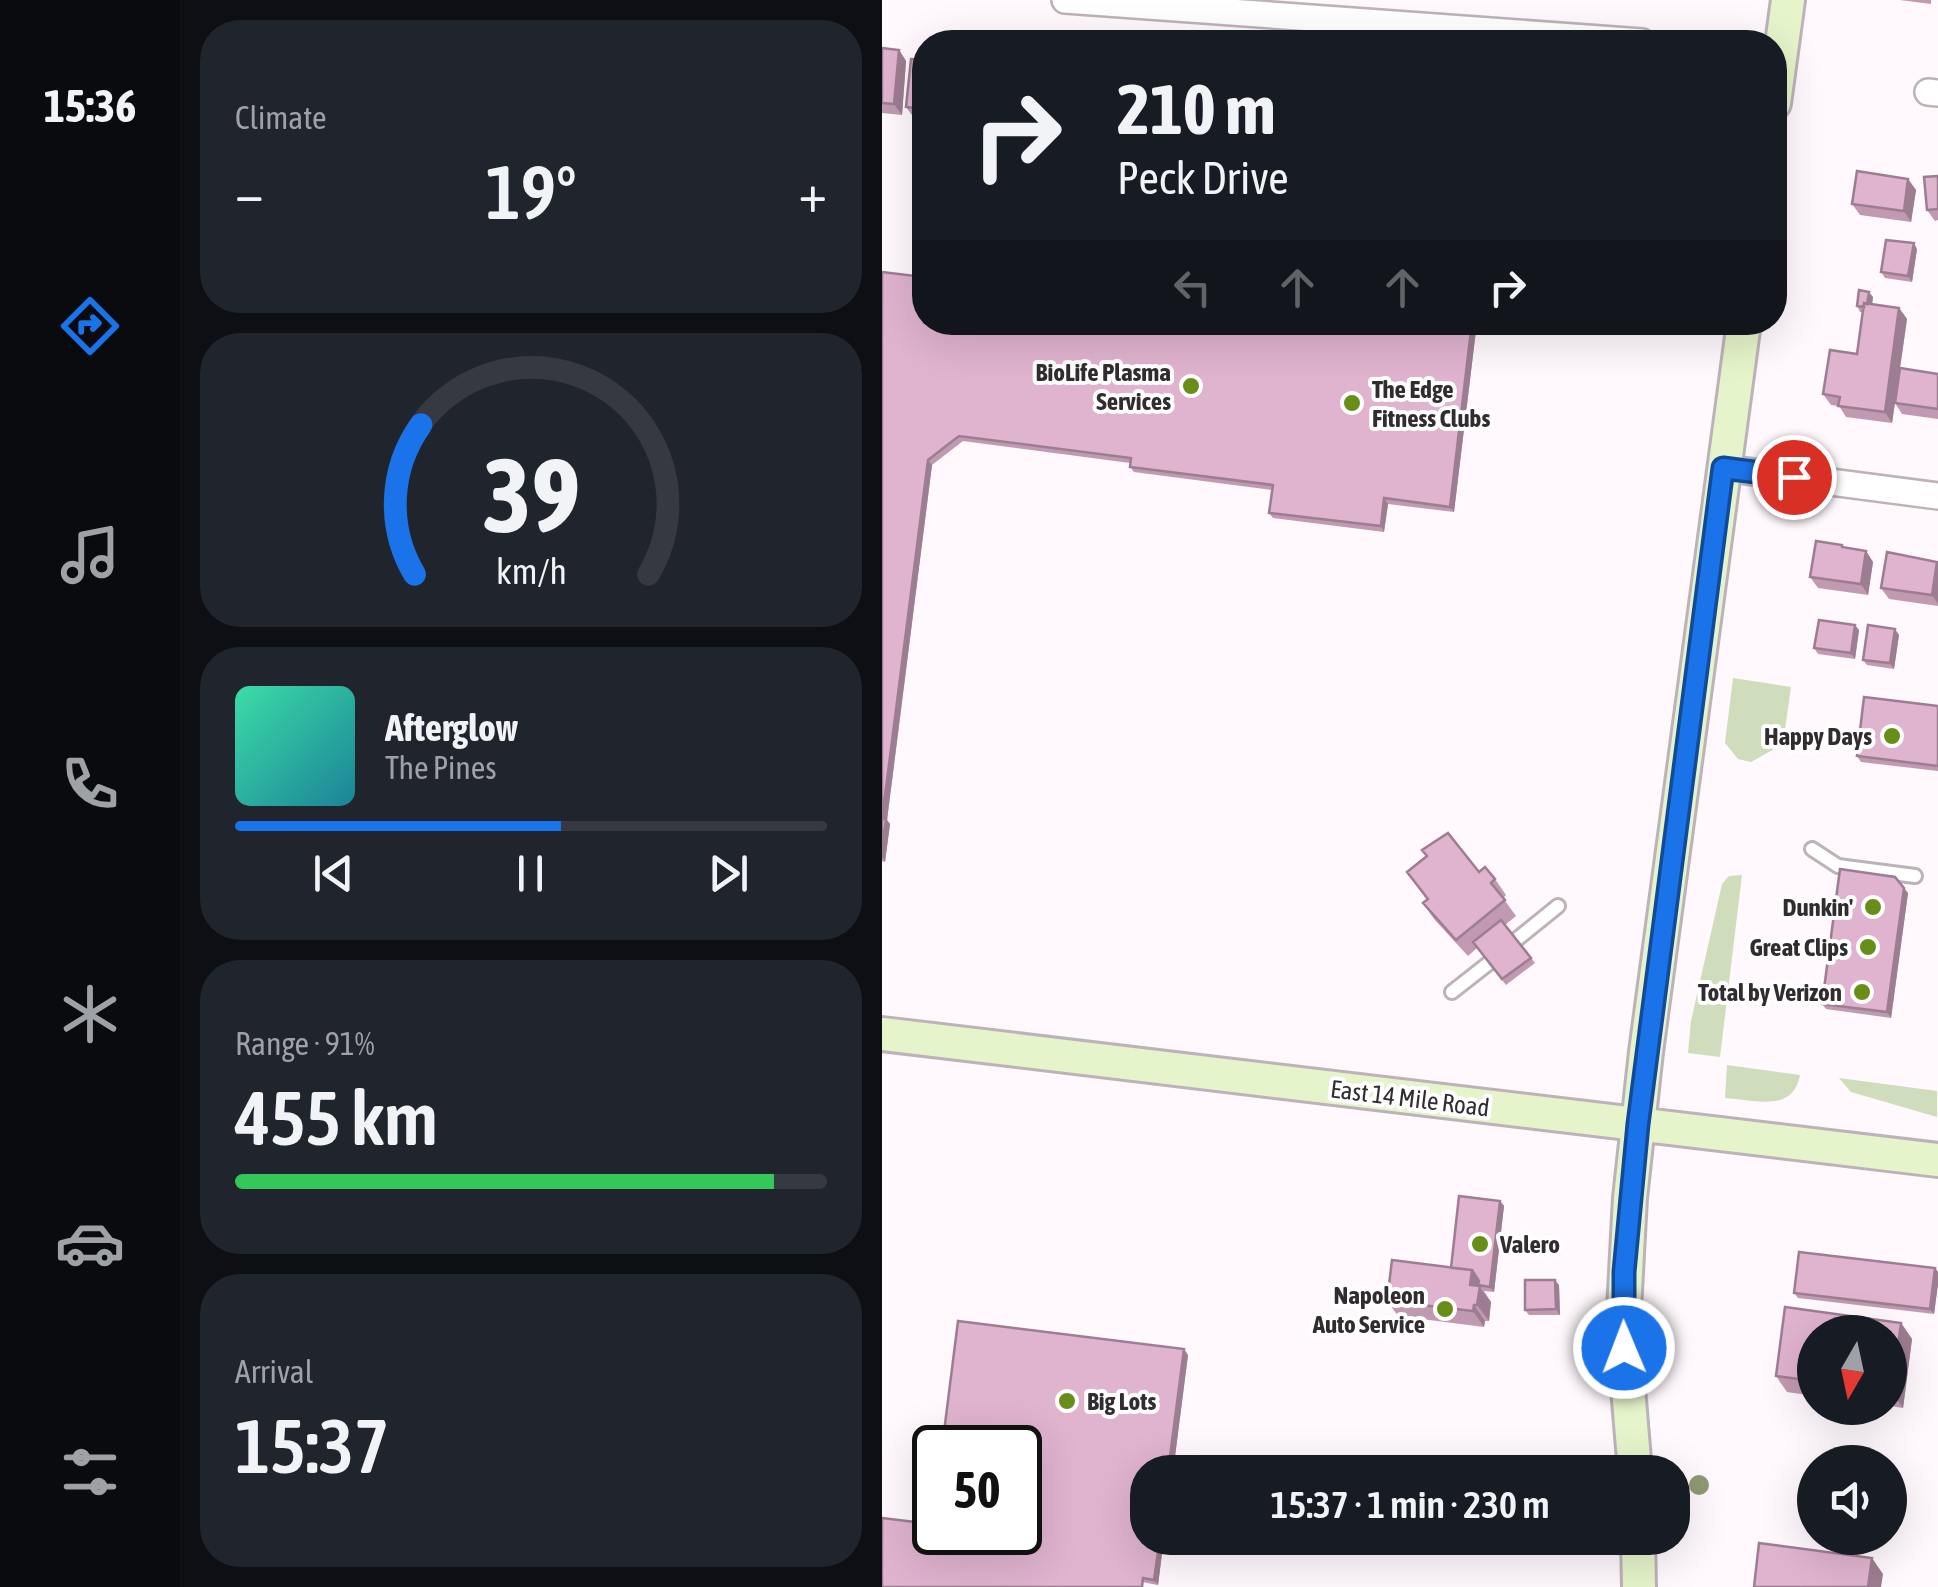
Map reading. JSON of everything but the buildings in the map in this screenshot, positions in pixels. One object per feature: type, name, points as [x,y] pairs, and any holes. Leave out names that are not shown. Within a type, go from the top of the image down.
[{"type":"main road","points":[[1783,30],[1788,0]]},
{"type":"main road","points":[[1634,1455],[1623,1328],[1624,1272],[1638,1124],[1742,335]]},
{"type":"main road","name":"East 14 Mile Road","points":[[882,1034],[1938,1160]]},
{"type":"main road","points":[[1638,1555],[1639,1587]]},
{"type":"street","points":[[1066,0],[1342,10],[1530,30]]},
{"type":"street","points":[[1723,468],[1938,496]]},
{"type":"lane","points":[[1812,849],[1838,866],[1915,876]]},
{"type":"lane","points":[[1516,940],[1558,906]]},
{"type":"lane","points":[[1452,992],[1488,963]]},
{"type":"green space","points":[[1733,678],[1791,687],[1783,744],[1751,762],[1738,759],[1725,743]]},
{"type":"green space","points":[[1742,875],[1720,1057],[1688,1053],[1691,1021],[1722,884],[1729,876]]},
{"type":"green space","points":[[1727,1065],[1800,1075],[1790,1095],[1781,1100],[1725,1098]]},
{"type":"green space","points":[[1839,1078],[1937,1091],[1937,1117],[1851,1092]]},
{"type":"place","name":"BioLife Plasma Services","points":[[1191,386]]},
{"type":"place","name":"The Edge Fitness Clubs","points":[[1352,403]]},
{"type":"place","name":"Happy Days","points":[[1892,736]]},
{"type":"place","name":"Dunkin'","points":[[1873,907]]},
{"type":"place","name":"Great Clips","points":[[1868,947]]},
{"type":"place","name":"Total by Verizon","points":[[1862,992]]},
{"type":"place","name":"Valero","points":[[1480,1244]]},
{"type":"place","name":"Napoleon Auto Service","points":[[1445,1309]]},
{"type":"place","name":"Big Lots","points":[[1067,1401]]},
{"type":"route","points":[[1624,1348],[1624,1272],[1646,1052],[1723,468],[1794,477]]}]
